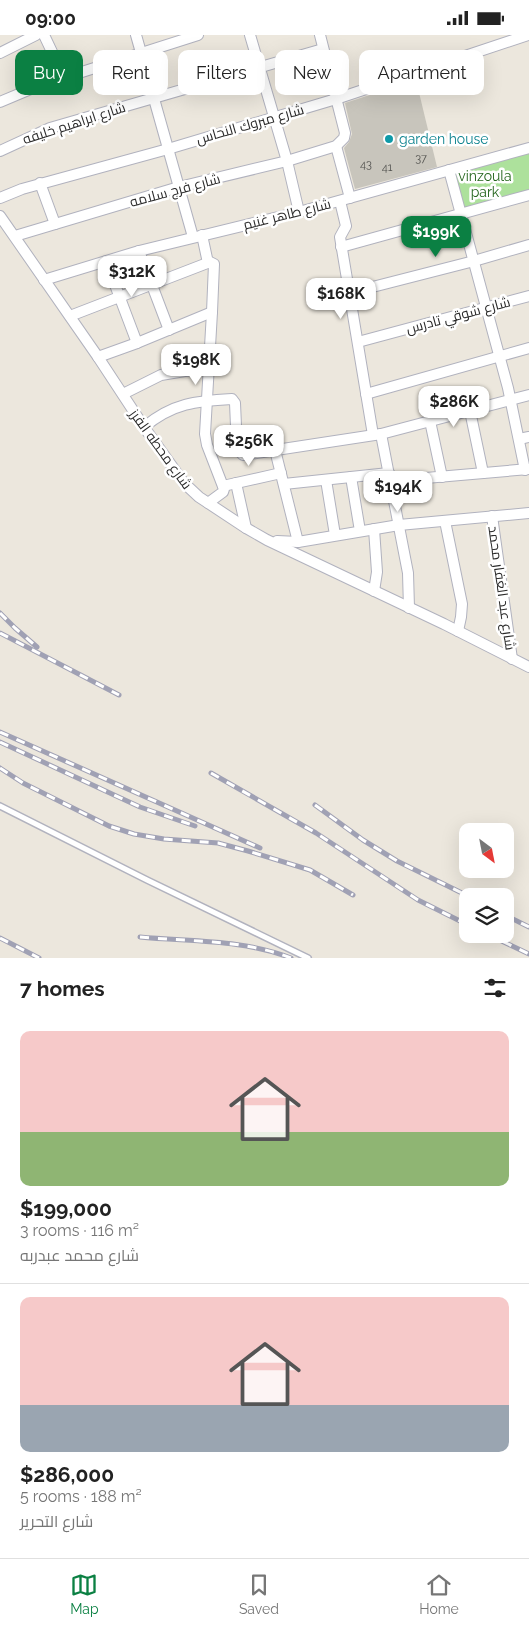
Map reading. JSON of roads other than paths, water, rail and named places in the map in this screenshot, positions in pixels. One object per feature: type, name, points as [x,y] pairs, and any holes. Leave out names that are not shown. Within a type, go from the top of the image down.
[{"type":"street","points":[[0,53],[25,37],[36,35]]},
{"type":"street","points":[[44,35],[51,50]]},
{"type":"street","points":[[136,35],[140,50]]},
{"type":"street","points":[[150,50],[198,35]]},
{"type":"street","points":[[250,35],[254,50]]},
{"type":"street","points":[[320,35],[346,133],[342,141],[336,146],[345,199],[346,226],[340,237],[366,394],[390,477],[408,573],[409,608]]},
{"type":"street","name":"شارع مبروك النحاس","points":[[0,198],[11,192],[40,183],[168,149],[336,99],[528,35]]},
{"type":"street","name":"شارع ابراهيم خليفه","points":[[265,66],[323,49]]},
{"type":"street","points":[[0,102],[38,86],[93,68]]},
{"type":"street","points":[[265,88],[287,161],[299,212]]},
{"type":"street","name":"شارع ابراهيم خليفه","points":[[0,151],[50,128],[178,92]]},
{"type":"street","points":[[153,95],[179,187],[209,262],[214,265],[205,434],[207,445],[223,486],[223,492],[208,503]]},
{"type":"street","name":"شارع فرج سلامه","points":[[15,237],[179,187],[287,161],[336,146]]},
{"type":"street","name":"شارع طاهر غنيم","points":[[44,280],[140,251],[299,212],[529,148]]},
{"type":"street","points":[[284,484],[351,477],[442,477],[527,469],[524,438],[511,400],[449,170]]},
{"type":"street","points":[[40,183],[55,224]]},
{"type":"street","points":[[342,247],[529,195]]},
{"type":"street","name":"شارع محطه الفرز","points":[[0,216],[144,427],[193,493],[246,529],[267,540],[529,667]]},
{"type":"street","points":[[349,293],[529,245]]},
{"type":"street","points":[[140,251],[169,330]]},
{"type":"street","points":[[106,261],[118,297],[137,343]]},
{"type":"street","points":[[70,316],[209,262]]},
{"type":"street","name":"شارع شوقي تادرس","points":[[358,342],[529,297]]},
{"type":"street","points":[[98,357],[212,312]]},
{"type":"street","points":[[366,394],[529,349]]},
{"type":"street","points":[[122,394],[161,375],[209,367]]},
{"type":"street","points":[[144,427],[162,413],[176,406],[192,402],[232,399],[234,401],[236,449],[243,455],[377,435],[529,395]]},
{"type":"street","points":[[470,411],[483,473]]},
{"type":"street","points":[[430,421],[442,477]]},
{"type":"street","points":[[275,450],[298,542]]},
{"type":"street","points":[[223,486],[281,473]]},
{"type":"street","points":[[351,477],[360,531]]},
{"type":"street","points":[[326,480],[335,535]]},
{"type":"street","points":[[236,483],[246,529]]},
{"type":"street","points":[[267,540],[285,543],[298,542],[399,525],[529,513]]},
{"type":"street","name":"شارع عبد الغفار محمد","points":[[492,516],[512,659]]},
{"type":"street","points":[[445,521],[462,604],[458,631]]},
{"type":"street","points":[[374,529],[377,571],[374,591]]},
{"type":"lane","points":[[0,806],[308,958]]},
{"type":"railway","points":[[0,613],[37,647]]},
{"type":"railway","points":[[0,633],[119,695]]},
{"type":"railway","points":[[0,732],[260,848]]},
{"type":"railway","points":[[0,742],[140,807],[195,826]]},
{"type":"railway","points":[[0,768],[23,783],[109,826],[134,834],[164,839],[218,843],[248,851],[310,870],[353,895]]},
{"type":"railway","points":[[211,773],[316,833],[418,900],[459,920]]},
{"type":"railway","points":[[315,805],[363,840],[397,861],[459,892]]},
{"type":"railway","points":[[514,920],[529,927]]},
{"type":"railway","points":[[140,937],[235,944],[254,947],[291,958]]},
{"type":"railway","points":[[0,938],[39,958]]},
{"type":"railway","points":[[506,943],[529,954]]},
{"type":"place","name":"garden house","points":[[389,139]]},
{"type":"park label","name":"vinzoula park","points":[[485,184]]}]
